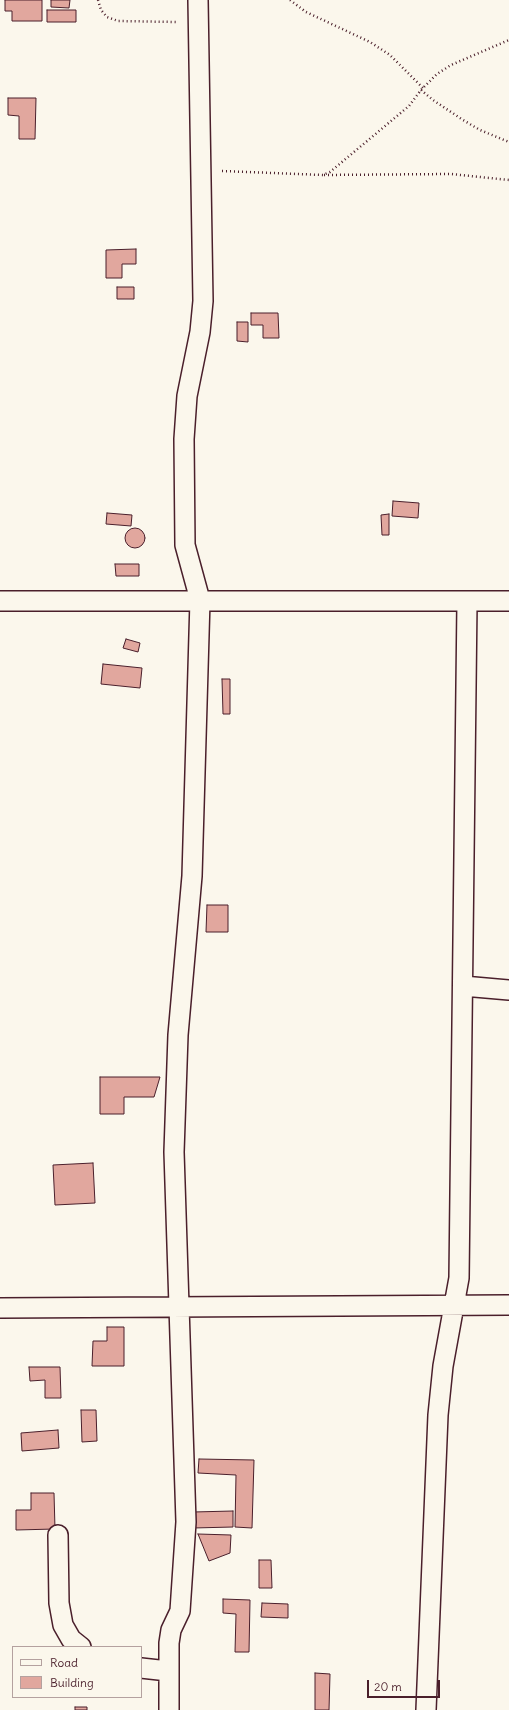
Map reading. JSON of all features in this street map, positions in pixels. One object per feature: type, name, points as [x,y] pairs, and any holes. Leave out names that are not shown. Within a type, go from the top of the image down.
[{"type":"street","points":[[170,1710],[168,1671],[170,1637],[180,1611],[186,1522],[174,1152],[178,1035],[192,876],[200,600],[185,545],[184,440],[186,396],[200,332],[203,301],[198,0]]},
{"type":"street","points":[[0,600],[509,601]]},
{"type":"street","points":[[426,1710],[438,1416],[443,1366],[456,1305],[459,1278],[467,602]]},
{"type":"street","points":[[463,986],[509,990]]},
{"type":"street","points":[[0,1308],[509,1305]]},
{"type":"street","points":[[58,1535],[57,1575],[59,1603],[63,1625],[71,1639],[80,1646]]},
{"type":"street","points":[[142,1668],[168,1671]]},
{"type":"path","points":[[98,0],[101,10],[118,21],[177,22],[199,25]]},
{"type":"path","points":[[290,0],[312,15],[375,45],[390,55],[433,100],[480,130],[509,142]]},
{"type":"path","points":[[323,175],[409,106],[422,89],[437,74],[451,65],[509,40]]},
{"type":"path","points":[[202,169],[323,175],[451,174],[509,180]]},
{"type":"building","points":[[5,0],[42,0],[42,21],[12,21],[12,11],[5,11]]},
{"type":"building","points":[[51,0],[70,0],[69,8],[51,7]]},
{"type":"building","points":[[47,10],[76,10],[76,22],[47,22]]},
{"type":"building","points":[[8,98],[36,98],[35,139],[19,139],[19,116],[8,115]]},
{"type":"building","points":[[136,249],[136,264],[122,264],[122,278],[106,278],[106,250]]},
{"type":"building","points":[[117,287],[134,287],[134,299],[117,299]]},
{"type":"building","points":[[251,313],[278,313],[279,338],[263,338],[263,325],[251,325]]},
{"type":"building","points":[[237,322],[248,322],[248,342],[237,341]]},
{"type":"building","points":[[393,501],[419,503],[418,518],[392,516]]},
{"type":"building","points":[[107,513],[132,515],[131,526],[106,524]]},
{"type":"building","points":[[389,514],[389,535],[382,535],[381,515]]},
{"type":"building","points":[[131,528],[139,528],[145,534],[145,542],[139,548],[131,548],[125,542],[125,534]]},
{"type":"building","points":[[115,564],[139,564],[139,576],[116,576]]},
{"type":"building","points":[[126,639],[140,643],[138,652],[123,648]]},
{"type":"building","points":[[103,664],[142,668],[140,688],[101,684]]},
{"type":"building","points":[[222,679],[230,679],[230,714],[223,714]]},
{"type":"building","points":[[207,905],[228,905],[228,932],[206,932]]},
{"type":"building","points":[[100,1077],[160,1077],[154,1097],[124,1097],[124,1114],[100,1114]]},
{"type":"building","points":[[93,1163],[95,1203],[55,1205],[53,1165]]},
{"type":"building","points":[[107,1327],[124,1327],[124,1366],[92,1366],[93,1341],[107,1341]]},
{"type":"building","points":[[29,1367],[60,1367],[61,1398],[45,1398],[45,1380],[30,1381]]},
{"type":"building","points":[[81,1410],[96,1410],[97,1441],[82,1442]]},
{"type":"building","points":[[58,1430],[59,1448],[22,1451],[21,1433]]},
{"type":"building","points":[[199,1459],[254,1460],[252,1528],[235,1527],[236,1475],[198,1473]]},
{"type":"building","points":[[31,1493],[54,1493],[55,1529],[16,1530],[16,1510],[31,1510]]},
{"type":"building","points":[[233,1511],[233,1527],[193,1528],[193,1512]]},
{"type":"building","points":[[198,1534],[231,1535],[230,1553],[209,1561]]},
{"type":"building","points":[[259,1560],[271,1560],[272,1588],[259,1588]]},
{"type":"building","points":[[223,1599],[250,1600],[249,1652],[235,1652],[236,1614],[223,1613]]},
{"type":"building","points":[[262,1603],[288,1604],[288,1618],[261,1617]]},
{"type":"building","points":[[315,1673],[330,1674],[329,1710],[315,1710]]},
{"type":"building","points":[[75,1707],[87,1707],[87,1710],[75,1710]]}]
